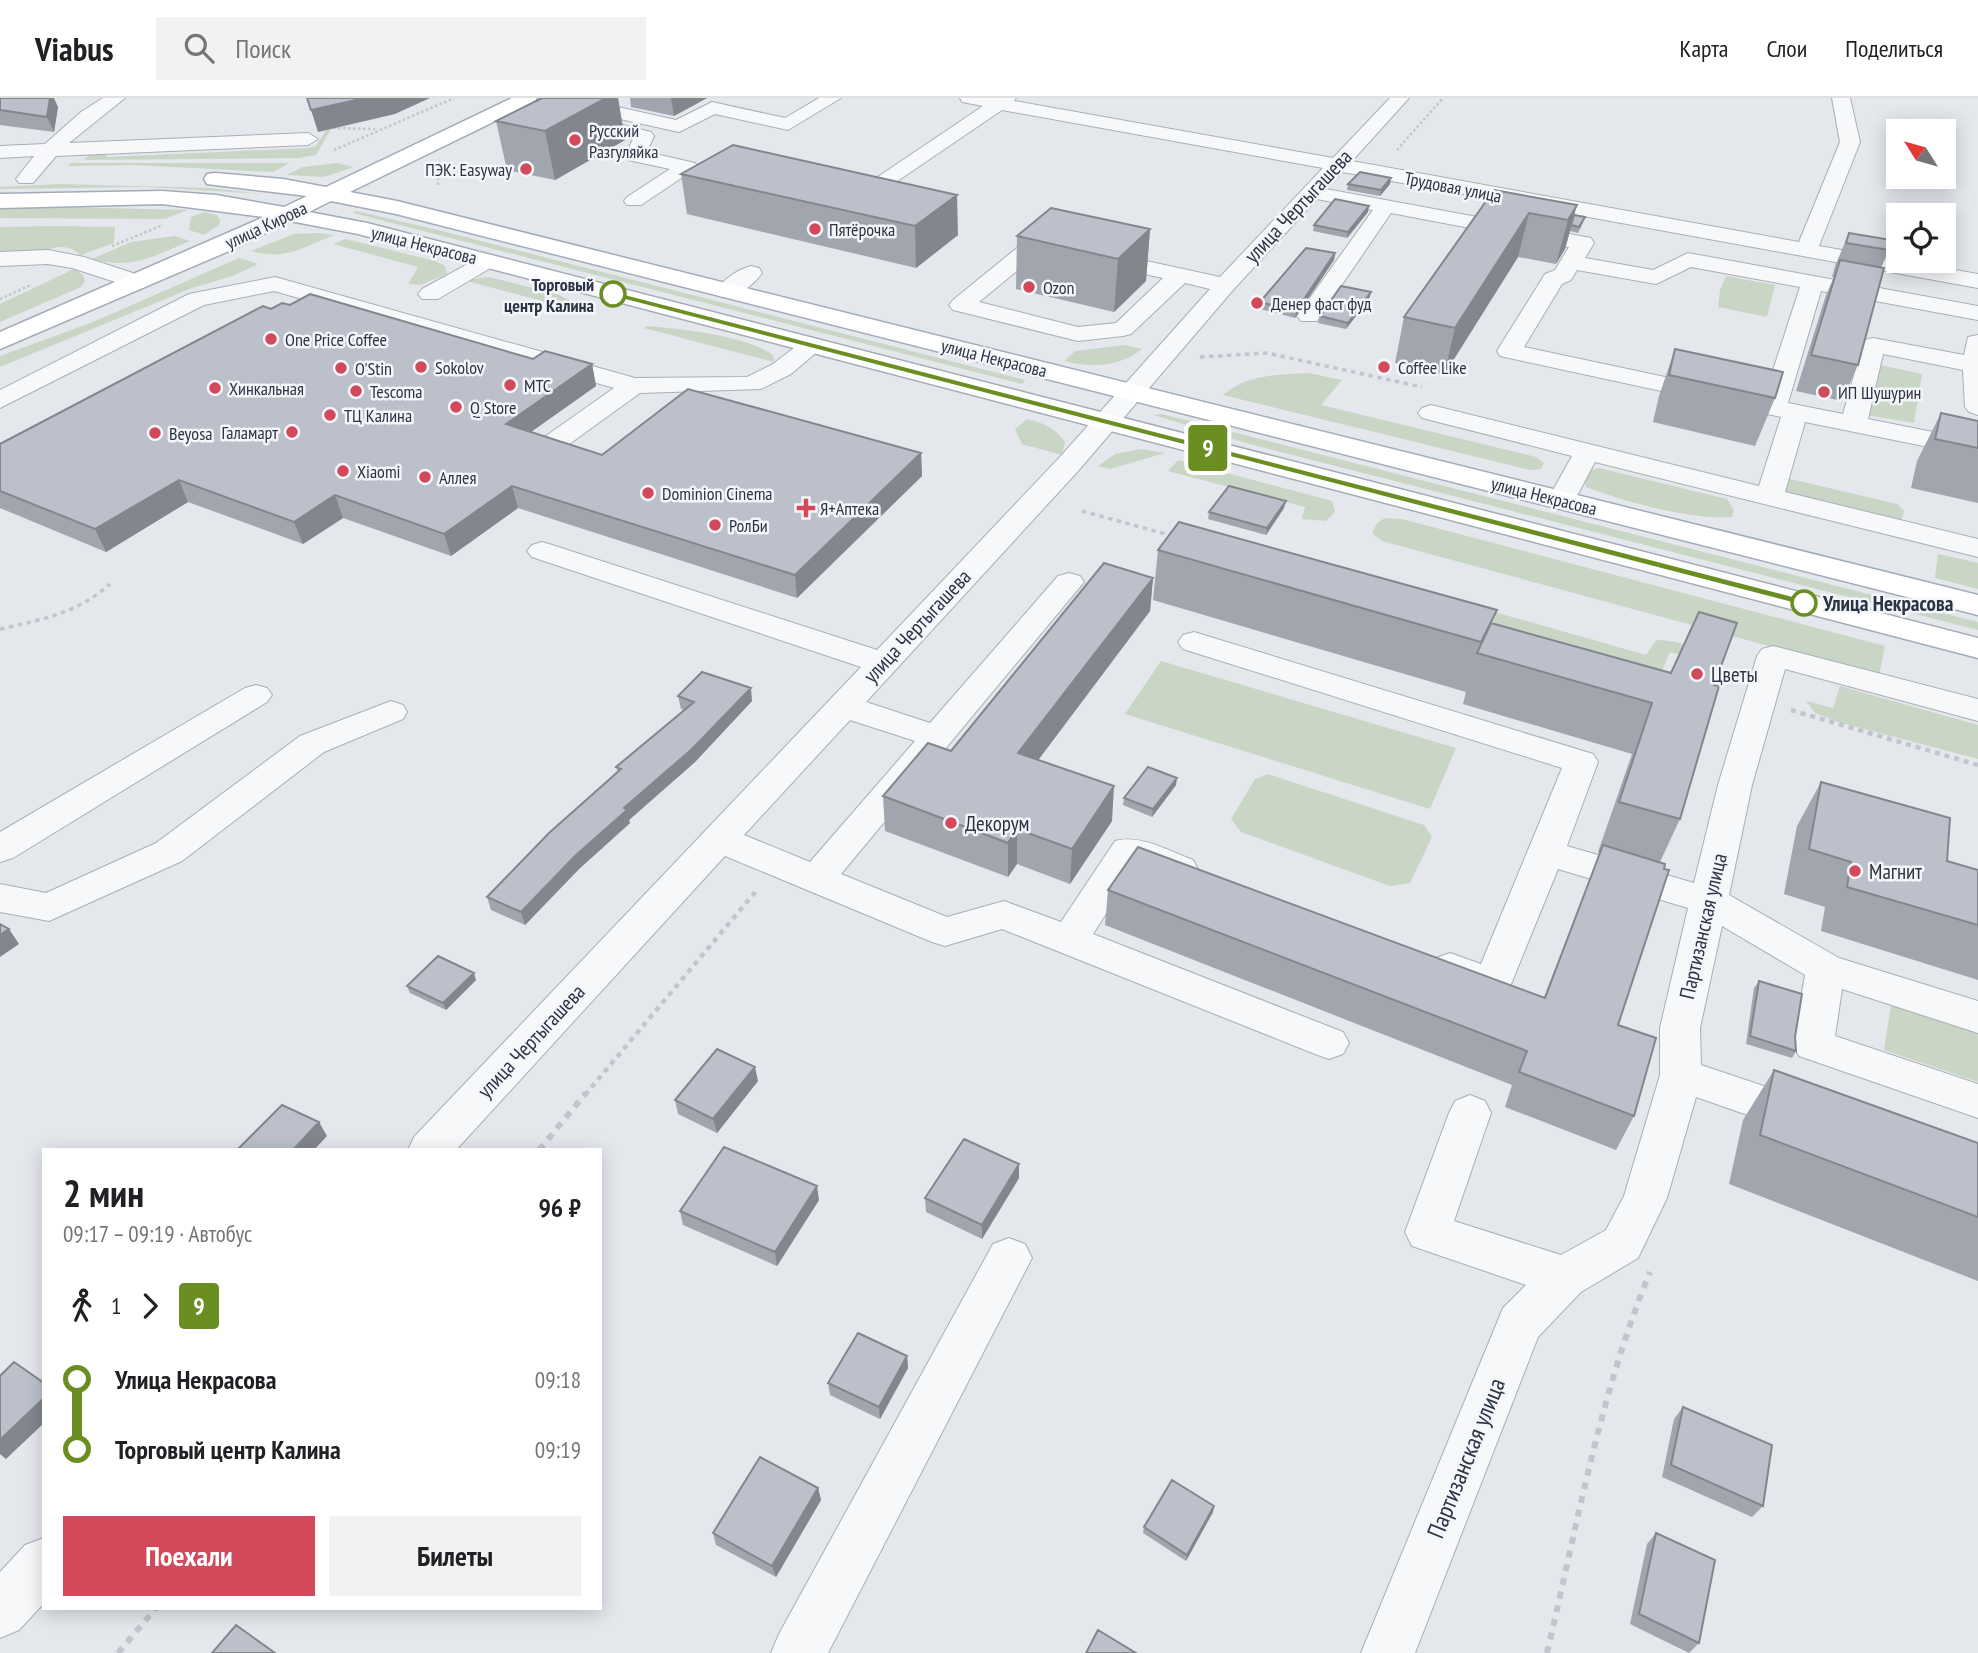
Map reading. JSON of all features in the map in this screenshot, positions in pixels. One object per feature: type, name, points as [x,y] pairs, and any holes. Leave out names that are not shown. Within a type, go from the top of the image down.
[{"type":"main road","name":"улица Кирова","points":[[0,341],[286,215],[521,101]]},
{"type":"main road","points":[[0,180],[154,176]]},
{"type":"main road","name":"улица Некрасова","points":[[196,178],[283,185],[397,208],[1978,605]]},
{"type":"main road","name":"улица Некрасова","points":[[0,201],[140,197],[215,202],[359,228],[1978,648]]},
{"type":"street","points":[[26,179],[50,150],[88,116],[116,98]]},
{"type":"street","points":[[599,109],[679,126],[712,108],[788,124],[832,98]]},
{"type":"street","name":"Трудовая улица","points":[[969,98],[1002,101],[1336,165],[1976,280]]},
{"type":"street","name":"улица Чертыгашева","points":[[431,1148],[1108,421],[1225,285],[1401,98]]},
{"type":"street","points":[[1807,249],[1850,142],[1841,98]]},
{"type":"street","points":[[521,101],[644,136],[635,156],[688,167],[634,201]]},
{"type":"street","points":[[864,195],[1002,101]]},
{"type":"street","points":[[0,152],[308,139]]},
{"type":"street","points":[[1311,192],[1583,243],[1563,275],[1553,279],[1509,351],[1978,449]]},
{"type":"street","points":[[1309,316],[1386,206]]},
{"type":"street","points":[[1180,275],[1123,329],[1078,334],[961,305],[1036,244],[1180,275],[1225,285]]},
{"type":"street","points":[[0,259],[48,257],[76,262],[137,282]]},
{"type":"street","points":[[1571,262],[1656,277],[1688,260],[1978,313]]},
{"type":"street","points":[[430,294],[486,261]]},
{"type":"street","points":[[727,291],[751,273]]},
{"type":"street","points":[[1976,280],[1978,304]]},
{"type":"street","points":[[0,400],[197,299],[275,284],[634,386],[752,384],[782,369],[812,346]]},
{"type":"street","points":[[1769,498],[1784,410],[1812,284]]},
{"type":"street","points":[[1978,328],[1978,407]]},
{"type":"street","points":[[1853,425],[1873,345],[1976,365]]},
{"type":"street","points":[[552,444],[634,386]]},
{"type":"street","points":[[1431,414],[1978,548]]},
{"type":"street","points":[[1561,500],[1587,452]]},
{"type":"street","points":[[542,551],[883,663]]},
{"type":"street","points":[[1194,642],[1581,762],[1493,984],[1416,955]]},
{"type":"street","name":"Партизанская улица","points":[[1388,1653],[1520,1324],[1565,1277],[1622,1244],[1645,1198],[1681,1075],[1680,1028],[1735,785],[1762,701],[1773,656],[1978,710]]},
{"type":"street","points":[[0,849],[256,695]]},
{"type":"street","points":[[843,706],[937,737]]},
{"type":"street","points":[[0,898],[49,907],[169,852],[313,744],[391,712]]},
{"type":"street","points":[[719,839],[945,932],[1004,915],[1329,1043]]},
{"type":"street","points":[[1069,940],[1128,850],[1206,878]]},
{"type":"street","points":[[1546,853],[1708,900],[1826,969],[1978,1017]]},
{"type":"street","points":[[1826,969],[1813,1045],[1978,1101]]},
{"type":"street","points":[[1681,1075],[1836,1128]]},
{"type":"street","points":[[1470,1114],[1427,1232],[1565,1277]]},
{"type":"street","points":[[798,1653],[1009,1258]]},
{"type":"street","points":[[0,1611],[42,1566]]},
{"type":"lane","points":[[817,878],[1069,582]]},
{"type":"path","points":[[333,150],[374,129],[413,117],[454,98]]},
{"type":"path","points":[[1393,155],[1443,98]]},
{"type":"path","points":[[337,127],[374,129]]},
{"type":"path","points":[[1082,511],[1176,537]]},
{"type":"path","points":[[0,629],[72,612],[96,598],[110,584]]},
{"type":"path","points":[[1762,701],[1978,765]]},
{"type":"path","points":[[541,1148],[780,863]]},
{"type":"path","points":[[1547,1653],[1600,1430],[1632,1315],[1651,1270]]},
{"type":"path","points":[[118,1653],[154,1610]]},
{"type":"green space","points":[[327,129],[331,129],[316,155],[298,158],[84,160],[92,152],[103,152],[108,157],[308,148],[316,146]]},
{"type":"green space","points":[[71,163],[290,163],[273,172],[134,165],[67,166]]},
{"type":"green space","points":[[337,163],[354,167],[324,177],[286,175],[303,167]]},
{"type":"green space","points":[[59,184],[211,188],[263,194],[147,187],[0,189]]},
{"type":"green space","points":[[0,208],[188,210],[165,219],[0,218]]},
{"type":"green space","points":[[356,211],[1025,380],[1022,384],[353,213]]},
{"type":"green space","points":[[204,212],[217,215],[219,225],[204,235],[189,230],[191,217]]},
{"type":"green space","points":[[0,227],[115,227],[114,243],[81,255],[66,247],[23,255],[0,251]]},
{"type":"green space","points":[[294,234],[334,235],[284,253],[263,254],[251,251]]},
{"type":"green space","points":[[175,236],[190,241],[142,260],[119,263],[92,259],[131,242]]},
{"type":"green space","points":[[346,239],[435,261],[445,266],[447,274],[420,285],[408,284],[418,267],[333,244]]},
{"type":"green space","points":[[239,258],[258,264],[233,276],[192,288],[0,367],[0,356],[93,322]]},
{"type":"green space","points":[[74,269],[83,275],[85,281],[81,287],[0,322],[0,304]]},
{"type":"green space","points":[[1726,276],[1775,285],[1767,317],[1718,307],[1720,290]]},
{"type":"green space","points":[[489,277],[557,294],[590,311],[588,313],[463,280]]},
{"type":"green space","points":[[647,326],[712,334],[746,342],[773,355],[774,362],[644,328]]},
{"type":"green space","points":[[1125,345],[1142,349],[1115,363],[1085,365],[1064,361],[1075,351]]},
{"type":"green space","points":[[1870,363],[1922,374],[1914,423],[1860,414]]},
{"type":"green space","points":[[1309,373],[1342,380],[1321,405],[1536,457],[1544,463],[1541,469],[1530,470],[1223,395],[1253,379]]},
{"type":"green space","points":[[1162,414],[1978,622],[1978,630],[1246,443],[1153,415]]},
{"type":"green space","points":[[1027,419],[1044,424],[1058,433],[1065,442],[1062,455],[1022,444],[1015,429]]},
{"type":"green space","points":[[1141,449],[1165,453],[1110,469],[1098,466],[1115,454]]},
{"type":"green space","points":[[1178,460],[1332,501],[1335,512],[1326,521],[1302,519],[1305,507],[1168,471]]},
{"type":"green space","points":[[1599,468],[1727,499],[1734,510],[1732,517],[1697,516],[1658,509],[1586,487],[1583,478],[1587,471]]},
{"type":"green space","points":[[1782,477],[1897,504],[1904,511],[1900,526],[1785,499]]},
{"type":"green space","points":[[1385,518],[1402,519],[1885,646],[1879,676],[1382,541],[1372,533],[1377,523]]},
{"type":"green space","points":[[1938,554],[1978,563],[1978,589],[1935,578]]},
{"type":"green space","points":[[1272,560],[1477,607],[1646,655],[1656,640],[1674,642],[1697,650],[1718,666],[1670,652],[1662,671]]},
{"type":"green space","points":[[1161,661],[1456,748],[1430,809],[1125,714]]},
{"type":"green space","points":[[1840,686],[1978,725],[1978,759],[1838,722],[1815,713],[1806,701],[1833,708]]},
{"type":"green space","points":[[1268,774],[1424,825],[1432,837],[1410,883],[1390,886],[1241,832],[1231,819],[1255,779]]},
{"type":"green space","points":[[1891,1005],[1978,1034],[1978,1082],[1884,1050]]},
{"type":"building","points":[[0,98],[50,98],[47,117],[0,110]]},
{"type":"building","points":[[307,98],[365,98],[311,110]]},
{"type":"building","points":[[542,98],[606,98],[545,131],[496,121]]},
{"type":"building","points":[[733,145],[957,195],[915,226],[681,174]]},
{"type":"building","points":[[1360,172],[1391,178],[1381,190],[1348,184]]},
{"type":"building","points":[[1494,190],[1577,205],[1568,220],[1529,213],[1455,328],[1404,317]]},
{"type":"building","points":[[1335,199],[1369,206],[1348,232],[1314,225]]},
{"type":"building","points":[[1051,208],[1150,229],[1118,259],[1017,236]]},
{"type":"building","points":[[1574,215],[1585,217],[1579,227],[1571,225]]},
{"type":"building","points":[[1849,233],[1886,239],[1886,250],[1846,243]]},
{"type":"building","points":[[1306,248],[1335,253],[1296,311],[1260,302]]},
{"type":"building","points":[[1840,260],[1884,268],[1858,365],[1811,355]]},
{"type":"building","points":[[1341,286],[1371,292],[1348,323],[1320,316]]},
{"type":"building","points":[[310,294],[533,359],[545,351],[592,364],[506,424],[602,455],[688,389],[921,453],[795,575],[512,486],[444,534],[335,495],[294,522],[179,480],[95,529],[0,491],[0,444],[263,306],[271,309],[282,303],[290,305]]},
{"type":"building","points":[[1675,349],[1783,372],[1775,398],[1669,375]]},
{"type":"building","points":[[1941,413],[1978,421],[1978,448],[1935,439]]},
{"type":"building","points":[[1229,486],[1286,501],[1267,528],[1209,512]]},
{"type":"building","points":[[1179,522],[1497,610],[1481,642],[1158,550]]},
{"type":"building","points":[[1104,563],[1153,578],[1018,753],[1114,786],[1072,849],[1017,829],[1008,843],[883,796],[928,743],[951,751]]},
{"type":"building","points":[[1699,612],[1737,623],[1714,685],[1719,686],[1680,819],[1619,802],[1652,703],[1477,653],[1491,623],[1671,673]]},
{"type":"building","points":[[702,672],[751,688],[692,749],[624,808],[627,810],[575,856],[521,912],[487,897],[549,833],[621,769],[616,767],[694,702],[678,696]]},
{"type":"building","points":[[1148,767],[1177,778],[1153,809],[1124,798]]},
{"type":"building","points":[[1821,782],[1950,818],[1947,861],[1978,870],[1978,925],[1847,887],[1851,862],[1809,849]]},
{"type":"building","points":[[1603,845],[1665,864],[1664,869],[1669,870],[1618,1025],[1656,1038],[1634,1116],[1519,1072],[1527,1051],[1108,890],[1138,847],[1545,998]]},
{"type":"building","points":[[0,924],[9,929],[0,935]]},
{"type":"building","points":[[438,956],[474,973],[443,1003],[407,986]]},
{"type":"building","points":[[1759,981],[1802,994],[1795,1037],[1796,1051],[1750,1036]]},
{"type":"building","points":[[717,1049],[755,1067],[713,1119],[675,1100]]},
{"type":"building","points":[[1774,1070],[1978,1143],[1978,1217],[1760,1135]]},
{"type":"building","points":[[282,1105],[319,1122],[295,1148],[239,1148]]},
{"type":"building","points":[[964,1139],[1019,1164],[982,1225],[925,1198]]},
{"type":"building","points":[[724,1147],[817,1186],[775,1252],[680,1211]]},
{"type":"building","points":[[858,1333],[907,1356],[879,1407],[828,1383]]},
{"type":"building","points":[[14,1362],[42,1382],[42,1400],[0,1440],[0,1376]]},
{"type":"building","points":[[1683,1407],[1772,1445],[1763,1506],[1671,1465]]},
{"type":"building","points":[[760,1457],[818,1488],[772,1566],[713,1533]]},
{"type":"building","points":[[1172,1480],[1214,1506],[1187,1555],[1144,1527]]},
{"type":"building","points":[[1656,1533],[1715,1560],[1699,1643],[1639,1614]]},
{"type":"building","points":[[236,1625],[275,1653],[212,1653]]},
{"type":"building","points":[[1098,1630],[1136,1653],[1086,1653]]},
{"type":"bus line","name":"9","points":[[613,294],[1804,603]]},
{"type":"place","name":"Русский Разгуляйка","points":[[575,140]]},
{"type":"place","name":"ПЭК: Easyway","points":[[526,169]]},
{"type":"place","name":"Пятёрочка","points":[[815,229]]},
{"type":"place","name":"Ozon","points":[[1029,287]]},
{"type":"place","name":"Торговый центр Калина","points":[[613,294]]},
{"type":"place","name":"Денер фаст фуд","points":[[1257,303]]},
{"type":"place","name":"One Price Coffee","points":[[271,339]]},
{"type":"place","name":"Sokolov","points":[[421,367]]},
{"type":"place","name":"Coffee Like","points":[[1384,367]]},
{"type":"place","name":"O'Stin","points":[[341,368]]},
{"type":"place","name":"МТС","points":[[510,385]]},
{"type":"place","name":"Хинкальная","points":[[215,388]]},
{"type":"place","name":"Tescoma","points":[[356,391]]},
{"type":"place","name":"ИП Шушурин","points":[[1824,392]]},
{"type":"place","name":"Q Store","points":[[456,407]]},
{"type":"place","name":"ТЦ Калина","points":[[330,415]]},
{"type":"place","name":"Галамарт","points":[[292,432]]},
{"type":"place","name":"Beyosa","points":[[155,433]]},
{"type":"place","name":"Xiaomi","points":[[343,471]]},
{"type":"place","name":"Аллея","points":[[425,477]]},
{"type":"place","name":"Dominion Cinema","points":[[648,493]]},
{"type":"place","name":"Я+Аптека","points":[[806,508]]},
{"type":"place","name":"РолБи","points":[[715,525]]},
{"type":"place","name":"Улица Некрасова","points":[[1804,603]]},
{"type":"place","name":"Цветы","points":[[1697,674]]},
{"type":"place","name":"Декорум","points":[[951,823]]},
{"type":"place","name":"Магнит","points":[[1855,871]]}]
